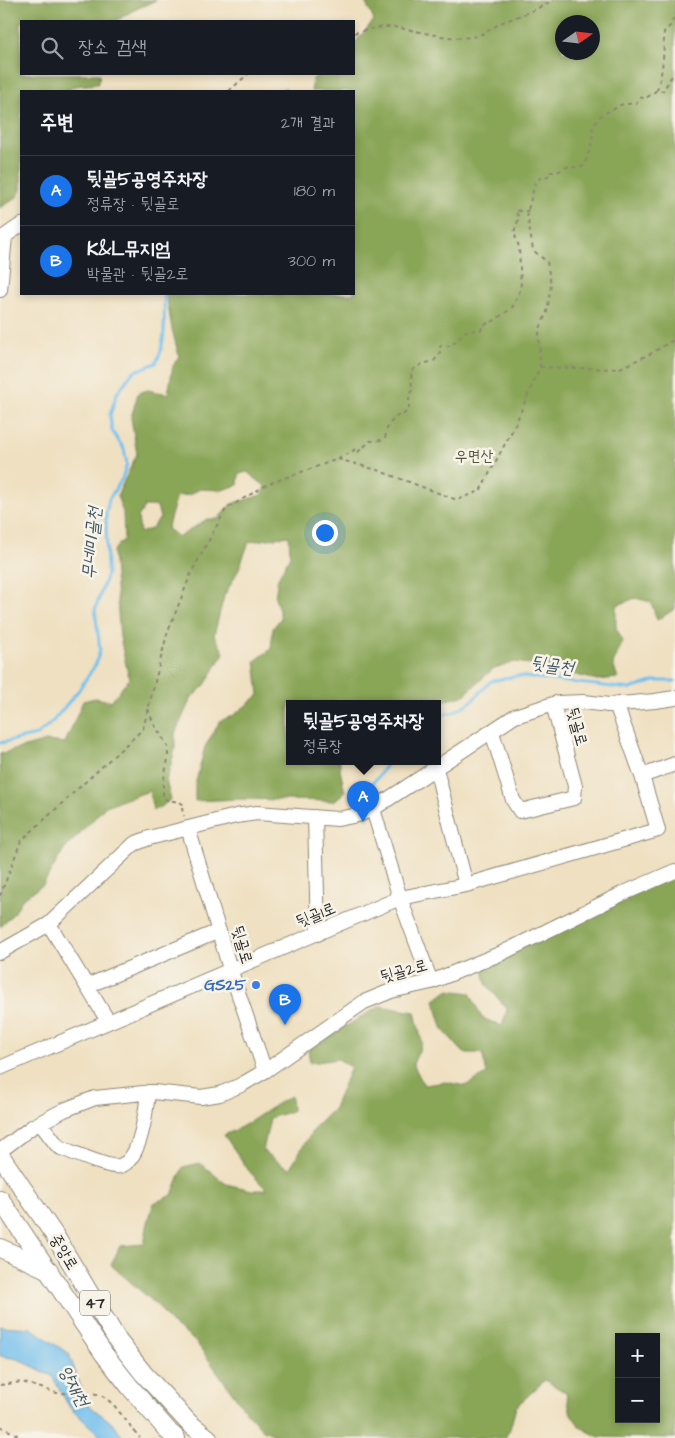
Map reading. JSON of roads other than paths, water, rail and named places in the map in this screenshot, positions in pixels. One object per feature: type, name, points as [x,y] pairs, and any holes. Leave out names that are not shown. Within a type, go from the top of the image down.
[{"type":"main road","name":"중앙로","points":[[0,1155],[55,1236],[118,1340],[143,1373],[189,1423],[208,1438]]},
{"type":"main road","name":"중앙로","points":[[0,1199],[104,1354],[130,1387],[176,1438]]},
{"type":"main road","points":[[0,1248],[49,1270]]},
{"type":"street","points":[[0,290],[5,236],[20,226]]},
{"type":"street","name":"뒷골로","points":[[0,952],[49,924],[134,844],[149,838],[236,816],[257,813],[338,819],[358,816],[373,809],[436,769],[515,716],[557,703],[616,704],[655,702],[675,698]]},
{"type":"street","name":"뒷골로","points":[[492,732],[512,800],[520,812],[574,798],[575,786],[553,704]]},
{"type":"street","points":[[616,704],[642,776],[675,764]]},
{"type":"street","points":[[436,769],[466,885]]},
{"type":"street","name":"뒷골1로","points":[[0,1068],[108,1020],[318,934],[400,898],[466,885],[658,830],[642,776]]},
{"type":"street","points":[[373,809],[400,898],[431,982]]},
{"type":"street","points":[[315,817],[318,934]]},
{"type":"street","name":"뒷골로","points":[[190,828],[230,969],[266,1072]]},
{"type":"street","name":"뒷골2로","points":[[0,1151],[40,1123],[64,1110],[95,1098],[148,1092],[200,1096],[220,1094],[241,1086],[266,1072],[364,1002],[390,991],[431,982],[502,953],[622,894],[675,871]]},
{"type":"street","points":[[49,924],[108,1020]]},
{"type":"street","points":[[87,986],[219,931]]},
{"type":"street","points":[[40,1123],[56,1145],[61,1148],[119,1167],[129,1161],[134,1154],[145,1119],[148,1092]]},
{"type":"water","name":"양재천","points":[[0,1326],[31,1328],[69,1354],[87,1404],[115,1425],[123,1438],[103,1438],[70,1408],[52,1376],[18,1359],[0,1356]]},
{"type":"waterway","name":"무네미골천","points":[[0,743],[37,735],[53,721],[78,691],[96,664],[100,649],[95,610],[107,574],[106,514],[109,499],[122,479],[127,464],[124,449],[112,431],[110,415],[117,393],[133,372],[156,363],[160,355],[163,338],[164,295]]},
{"type":"waterway","name":"뒷골천","points":[[441,714],[452,713],[471,702],[491,681],[517,676],[630,689],[655,681],[675,681]]},
{"type":"waterway","name":"뒷골천","points":[[360,795],[379,776],[386,765]]},
{"type":"place","name":"뒷골5공영주차장","points":[[363,822]]},
{"type":"place","name":"GS25","points":[[256,985]]},
{"type":"place","name":"K&L뮤지엄","points":[[285,1025]]},
{"type":"park label","name":"우면산","points":[[474,456]]}]
